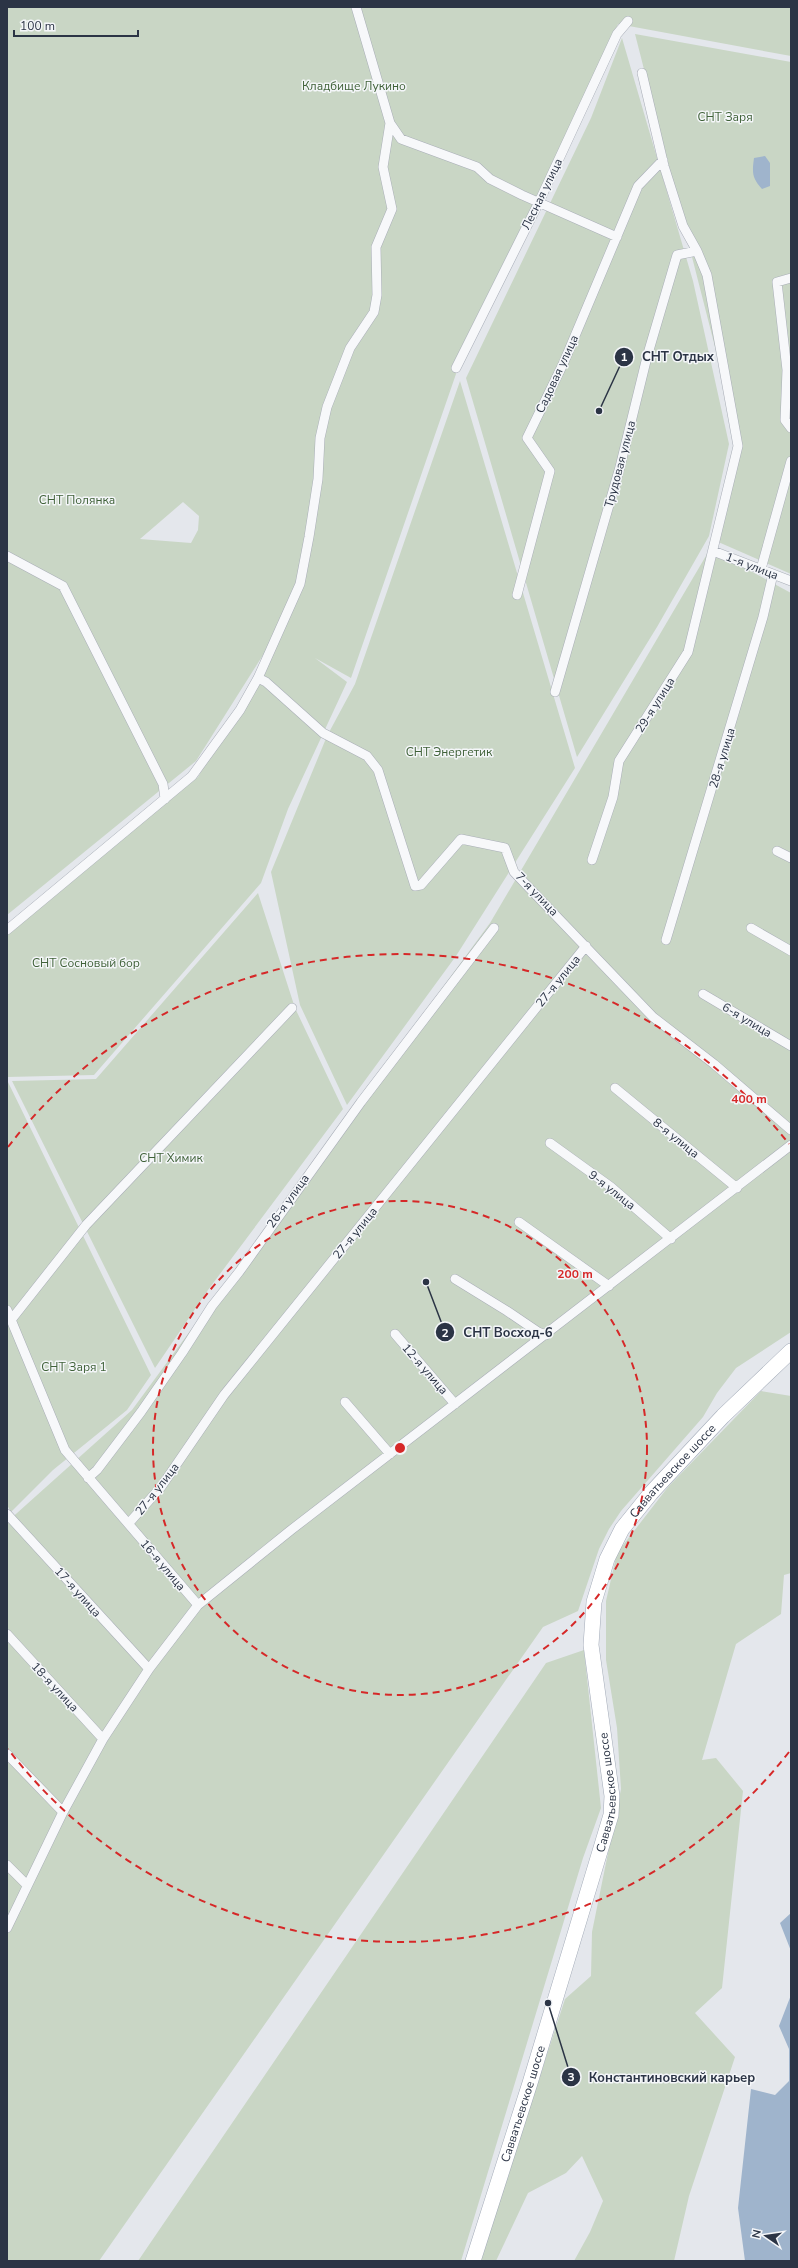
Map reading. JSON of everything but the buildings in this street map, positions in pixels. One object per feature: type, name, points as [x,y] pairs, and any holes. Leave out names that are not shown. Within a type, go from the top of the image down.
[{"type":"main road","name":"Савватьевское шоссе","points":[[472,2261],[530,2083],[612,1815],[612,1796],[591,1645],[592,1613],[602,1569],[617,1539],[636,1511],[723,1416],[789,1352]]},
{"type":"street","points":[[356,7],[390,123],[401,140],[477,167],[490,179],[617,237]]},
{"type":"street","name":"Лесная улица","points":[[456,368],[539,202],[617,34],[628,21]]},
{"type":"street","name":"29-я улица","points":[[592,860],[613,797],[619,761],[688,652],[738,446],[707,274],[698,251],[682,226],[663,160],[642,73]]},
{"type":"street","points":[[7,930],[192,776],[240,710],[258,678],[300,584],[318,479],[320,438],[327,407],[350,348],[374,312],[377,295],[376,247],[392,209],[383,167],[390,123]]},
{"type":"street","name":"Садовая улица","points":[[518,595],[550,471],[527,438],[564,362],[638,186],[663,160]]},
{"type":"street","name":"Трудовая улица","points":[[555,692],[620,467],[647,357],[677,255],[698,251]]},
{"type":"street","points":[[791,278],[777,282],[787,370],[785,420],[791,428]]},
{"type":"street","points":[[761,569],[791,461]]},
{"type":"street","name":"1-я улица","points":[[713,549],[791,581]]},
{"type":"street","points":[[7,556],[63,586],[163,784],[165,799]]},
{"type":"street","name":"28-я улица","points":[[666,940],[764,617],[773,574]]},
{"type":"street","name":"7-я улица","points":[[258,678],[266,682],[323,733],[367,756],[378,770],[415,886],[421,884],[461,839],[505,848],[514,872],[652,1017],[714,1064],[791,1130]]},
{"type":"street","points":[[777,851],[791,858]]},
{"type":"street","name":"26-я улица","points":[[88,1478],[97,1470],[140,1412],[182,1353],[212,1306],[239,1272],[361,1102],[494,928]]},
{"type":"street","points":[[751,928],[791,951]]},
{"type":"street","name":"27-я улица","points":[[129,1523],[161,1487],[224,1395],[586,946]]},
{"type":"street","name":"6-я улица","points":[[703,994],[791,1046]]},
{"type":"street","points":[[11,1320],[86,1225],[292,1008]]},
{"type":"street","name":"8-я улица","points":[[615,1088],[737,1188]]},
{"type":"street","name":"9-я улица","points":[[550,1143],[611,1187],[671,1239]]},
{"type":"street","points":[[7,1928],[63,1812],[103,1738],[149,1669],[198,1605],[390,1454],[671,1239],[791,1145]]},
{"type":"street","points":[[519,1222],[609,1286]]},
{"type":"street","points":[[455,1279],[538,1332],[546,1335]]},
{"type":"street","name":"16-я улица","points":[[7,1310],[65,1450],[129,1523],[180,1586],[198,1605]]},
{"type":"street","name":"12-я улица","points":[[395,1334],[455,1404]]},
{"type":"street","points":[[345,1402],[390,1454]]},
{"type":"street","name":"17-я улица","points":[[7,1514],[149,1669]]},
{"type":"street","name":"18-я улица","points":[[7,1634],[103,1738]]},
{"type":"street","points":[[7,1754],[63,1812]]},
{"type":"street","points":[[7,1865],[28,1885]]},
{"type":"green space","points":[[7,7],[791,7],[791,56],[618,24],[555,177],[456,374],[351,678],[315,658],[347,682],[288,809],[261,883],[94,1075],[7,1077],[7,925],[198,777],[244,697],[275,636],[196,761],[7,915]],"holes":[[[183,502],[199,516],[198,530],[191,543],[140,539]]]},
{"type":"green space","name":"СНТ Заря","points":[[635,34],[791,62],[791,574],[716,541],[737,433]]},
{"type":"green space","points":[[622,38],[693,281],[729,444],[709,536],[657,627],[577,757],[466,378],[591,118]]},
{"type":"green space","name":"СНТ Энергетик","points":[[460,381],[575,768],[456,956],[347,1105],[300,1005],[271,872],[327,736],[355,684]]},
{"type":"green space","points":[[710,549],[791,593],[791,1332],[736,1368],[717,1393],[703,1417],[621,1511],[609,1529],[599,1549],[578,1611],[543,1627],[99,2261],[7,2261],[7,1522],[132,1410],[490,923]]},
{"type":"green space","name":"СНТ Химик","points":[[258,893],[295,1008],[343,1109],[208,1290],[155,1368],[12,1081],[96,1079]]},
{"type":"green space","name":"СНТ Заря 1","points":[[7,1080],[151,1375],[127,1410],[53,1470],[11,1512],[7,1505]]},
{"type":"green space","points":[[761,1391],[791,1396],[791,1573],[784,1575],[781,1614],[736,1644],[702,1760],[716,1758],[743,1791],[722,1988],[695,2013],[735,2057],[689,2196],[674,2261],[574,2261],[590,2232],[603,2201],[582,2156],[566,2173],[528,2193],[496,2261],[480,2261],[565,1999],[591,1976],[592,1932],[621,1789],[617,1728],[606,1660],[606,1601],[617,1553],[668,1487]]},
{"type":"green space","points":[[584,1650],[601,1808],[583,1858],[461,2261],[138,2261],[546,1663]]},
{"type":"water","points":[[765,156],[770,163],[770,186],[762,189],[756,182],[753,172],[753,163],[754,158]]},
{"type":"water","points":[[791,1913],[791,1951],[780,1923]]},
{"type":"water","points":[[791,1995],[791,2261],[745,2261],[738,2208],[751,2089],[775,2095],[789,2081],[789,2049],[779,2026]]},
{"type":"place","name":"СНТ Отдых","points":[[599,411]]},
{"type":"place","name":"СНТ Восход-6","points":[[426,1282]]},
{"type":"place","name":"Константиновский карьер","points":[[548,2003]]},
{"type":"park label","name":"Кладбище Лукино","points":[[354,86]]},
{"type":"park label","name":"СНТ Полянка","points":[[77,500]]},
{"type":"park label","name":"СНТ Сосновый бор","points":[[86,963]]}]
